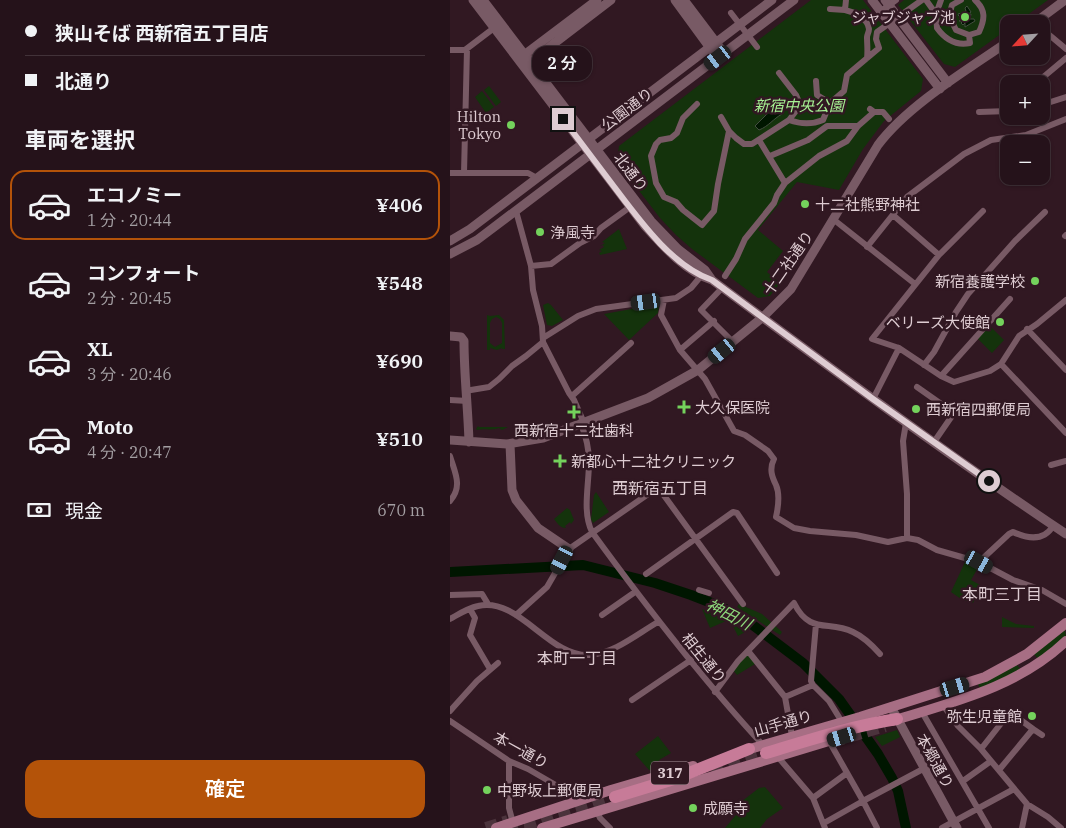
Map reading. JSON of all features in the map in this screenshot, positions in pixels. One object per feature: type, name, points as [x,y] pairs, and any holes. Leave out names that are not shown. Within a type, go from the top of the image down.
[{"type":"highway","points":[[769,752],[848,726],[897,720]]},
{"type":"highway","points":[[614,798],[674,779],[749,749]]},
{"type":"main road","name":"北通り","points":[[473,0],[494,28],[524,61]]},
{"type":"main road","name":"北通り","points":[[483,0],[524,61],[593,152],[651,221],[678,249],[705,270],[712,280]]},
{"type":"main road","points":[[524,61],[597,0]]},
{"type":"main road","points":[[524,61],[611,0]]},
{"type":"main road","points":[[675,0],[721,55]]},
{"type":"main road","points":[[684,0],[713,45]]},
{"type":"main road","name":"公園通り","points":[[450,241],[470,229],[772,0]]},
{"type":"main road","name":"公園通り","points":[[450,254],[477,240],[794,0]]},
{"type":"main road","points":[[872,0],[940,89]]},
{"type":"main road","points":[[1048,15],[1065,0]]},
{"type":"main road","points":[[890,2],[948,83]]},
{"type":"main road","name":"十二社通り","points":[[450,440],[510,444],[543,438],[648,398],[698,370],[763,317],[791,289],[885,135],[901,119],[940,89],[1000,47]]},
{"type":"main road","name":"北通り","points":[[593,152],[630,207],[658,241],[675,256],[701,276],[723,287],[906,423],[1066,534]]},
{"type":"main road","points":[[450,336],[461,337],[464,341],[465,391],[468,401],[470,442]]},
{"type":"main road","points":[[510,444],[512,490],[516,500],[538,528],[569,549]]},
{"type":"main road","points":[[865,723],[891,707],[985,677],[1027,654],[1066,622]]},
{"type":"main road","points":[[897,720],[987,690],[1011,679],[1043,660],[1066,641]]},
{"type":"main road","name":"本郷通り","points":[[891,707],[955,825]]},
{"type":"main road","name":"山手通り","points":[[749,749],[769,752],[792,736],[848,726]]},
{"type":"main road","name":"山手通り","points":[[496,828],[578,802],[614,798],[769,752],[829,741],[848,726]]},
{"type":"main road","name":"山手通り","points":[[542,828],[597,811],[614,798]]},
{"type":"street","points":[[845,10],[846,0]]},
{"type":"street","points":[[770,156],[808,140],[825,123],[830,103],[844,91],[847,75],[879,48],[876,39],[878,32],[922,0]]},
{"type":"street","points":[[926,0],[936,14]]},
{"type":"street","points":[[941,0],[936,14],[937,28],[948,40],[956,43],[970,43],[969,35]]},
{"type":"street","points":[[961,0],[952,5],[948,16],[956,30],[969,35],[979,32],[984,22],[984,13],[981,6],[975,0]]},
{"type":"street","points":[[881,11],[890,2]]},
{"type":"street","points":[[830,9],[845,10],[862,17],[869,30],[867,36],[867,58]]},
{"type":"street","points":[[731,13],[757,47]]},
{"type":"street","points":[[450,50],[464,50],[494,28]]},
{"type":"street","points":[[1050,35],[1066,49]]},
{"type":"street","points":[[464,173],[467,48]]},
{"type":"street","points":[[1046,75],[1066,58]]},
{"type":"street","points":[[721,117],[729,131],[744,144],[752,144],[788,120],[796,111],[799,102],[796,95],[779,73]]},
{"type":"street","points":[[816,82],[817,95],[830,103]]},
{"type":"street","points":[[1050,102],[1066,97]]},
{"type":"street","points":[[697,104],[683,118],[677,133],[671,138],[660,140],[656,144],[652,156],[656,183],[664,197],[676,202],[702,225],[714,211],[729,131]]},
{"type":"street","points":[[725,276],[736,260],[745,239],[774,203],[785,183],[819,156],[846,141],[872,111],[882,112],[889,119]]},
{"type":"street","points":[[979,112],[1000,111]]},
{"type":"street","points":[[867,247],[907,197],[964,154],[991,140],[1026,134],[1066,119]]},
{"type":"street","points":[[788,120],[804,124],[825,123],[858,126]]},
{"type":"street","points":[[759,140],[785,183]]},
{"type":"street","points":[[450,173],[528,173],[537,178]]},
{"type":"street","points":[[531,266],[551,264],[580,243],[594,236],[601,228],[630,207]]},
{"type":"street","points":[[516,211],[531,266],[533,290],[542,326],[543,340],[572,396],[588,446],[590,460],[587,520],[592,532]]},
{"type":"street","points":[[983,211],[939,255],[872,339],[899,348],[941,376],[954,382],[990,371],[1001,364],[1019,336],[1066,300]]},
{"type":"street","points":[[924,365],[934,352],[968,294],[1015,241],[1045,212]]},
{"type":"street","points":[[893,215],[939,255]]},
{"type":"street","points":[[834,219],[915,284]]},
{"type":"street","points":[[465,391],[489,387],[543,340],[578,316],[596,309],[681,296],[701,276]]},
{"type":"street","points":[[723,287],[701,310],[733,342]]},
{"type":"street","points":[[941,376],[1010,299]]},
{"type":"street","points":[[664,300],[661,315],[680,350],[705,379],[734,431],[745,435],[768,451],[774,459],[771,469],[772,481],[776,485],[778,495],[776,517],[794,528],[865,536],[888,542],[907,538],[918,540],[937,550],[979,562],[1013,580],[1042,590],[1066,604]]},
{"type":"street","points":[[680,350],[714,321]]},
{"type":"street","points":[[1027,329],[1066,370]]},
{"type":"street","points":[[572,396],[631,343]]},
{"type":"street","points":[[873,399],[899,348]]},
{"type":"street","points":[[1001,364],[1066,433]]},
{"type":"street","points":[[917,387],[954,413],[934,442]]},
{"type":"street","points":[[450,400],[468,401]]},
{"type":"street","points":[[906,423],[903,441],[907,494],[907,538]]},
{"type":"street","points":[[450,456],[458,490],[450,501]]},
{"type":"street","points":[[1051,465],[1066,461]]},
{"type":"street","points":[[516,615],[547,587],[569,549],[654,490],[660,490],[743,604]]},
{"type":"street","points":[[646,574],[733,512],[737,513],[777,572]]},
{"type":"street","points":[[979,562],[1009,534],[1014,532],[1024,538],[1032,538],[1050,531],[1053,526]]},
{"type":"street","name":"相生通り","points":[[592,532],[659,624],[691,660],[715,692],[813,798],[824,825]]},
{"type":"street","points":[[699,590],[709,593]]},
{"type":"street","points":[[602,615],[635,592]]},
{"type":"street","points":[[450,595],[482,594],[488,604]]},
{"type":"street","points":[[715,692],[738,661],[794,603],[803,617],[816,624],[853,632],[868,641],[880,654]]},
{"type":"street","points":[[450,619],[470,609],[488,604],[516,615],[559,645],[575,653],[590,655],[619,646],[659,624]]},
{"type":"street","points":[[470,609],[475,618],[470,635],[490,669]]},
{"type":"street","points":[[816,624],[812,683],[848,726]]},
{"type":"street","points":[[748,651],[785,697],[792,736]]},
{"type":"street","points":[[632,700],[691,660]]},
{"type":"street","points":[[450,711],[498,663]]},
{"type":"street","points":[[785,697],[812,683]]},
{"type":"street","points":[[943,705],[958,726],[981,749],[1027,804],[1053,820],[1061,828]]},
{"type":"street","points":[[922,712],[989,828]]},
{"type":"street","points":[[981,749],[1010,712],[1042,735]]},
{"type":"street","name":"本一通り","points":[[450,721],[509,761],[574,795],[578,802]]},
{"type":"street","points":[[999,770],[1033,729]]},
{"type":"street","points":[[829,741],[877,828]]},
{"type":"street","points":[[509,761],[509,808],[513,823]]},
{"type":"street","points":[[962,782],[991,761]]},
{"type":"street","points":[[824,825],[863,801],[923,769]]},
{"type":"street","points":[[813,798],[847,773]]},
{"type":"street","points":[[942,828],[955,825],[979,808],[1014,789]]},
{"type":"street","points":[[1022,828],[1027,804]]},
{"type":"street","points":[[597,811],[600,818],[610,828]]},
{"type":"green space","name":"新宿中央公園","points":[[811,0],[863,0],[923,79],[921,91],[884,121],[863,149],[839,190],[797,182],[758,230],[783,251],[767,272],[780,283],[770,296],[758,298],[692,249],[660,218],[617,162],[619,146]]},
{"type":"green space","points":[[904,0],[1048,0],[1027,15],[1000,15],[1000,34],[955,67],[944,64],[898,5]]},
{"type":"green space","points":[[489,86],[501,102],[496,106],[484,90]]},
{"type":"green space","points":[[482,91],[494,107],[486,113],[475,97]]},
{"type":"green space","points":[[619,229],[627,249],[600,255],[599,253],[602,251],[599,250],[604,247],[603,245],[600,246],[605,243],[602,242]]},
{"type":"green space","points":[[548,303],[563,320],[552,326],[547,325],[543,305]]},
{"type":"green space","points":[[659,304],[658,313],[629,340],[604,314]]},
{"type":"green space","points":[[487,315],[499,315],[504,320],[505,349],[497,350],[490,348],[490,350],[487,350]],"holes":[[[496,317],[502,323],[502,343],[495,347],[490,343],[490,323]]]},
{"type":"green space","points":[[990,326],[1004,340],[992,353],[977,338]]},
{"type":"green space","points":[[478,426],[508,427],[502,430],[499,428],[477,430]]},
{"type":"green space","points":[[596,492],[609,512],[593,523],[591,519]]},
{"type":"green space","points":[[567,508],[570,510],[574,520],[564,528],[554,519]]},
{"type":"green space","points":[[965,562],[979,566],[971,580],[982,586],[973,603],[961,599],[951,592]]},
{"type":"green space","points":[[739,604],[762,614],[782,632],[780,635],[737,607]]},
{"type":"green space","points":[[702,609],[726,620],[745,632],[738,636],[732,624],[726,621],[710,628]]},
{"type":"green space","points":[[1002,617],[1016,624],[1034,626],[1034,628],[1002,627]]},
{"type":"green space","points":[[1065,630],[1066,637],[1039,660],[1034,654]]},
{"type":"green space","points":[[748,653],[755,664],[737,675],[733,670]]},
{"type":"green space","points":[[1017,665],[1021,670],[980,689],[978,684]]},
{"type":"green space","points":[[897,730],[900,737],[882,746],[875,737]]},
{"type":"green space","points":[[658,736],[671,753],[659,760],[661,769],[649,770],[635,754]]},
{"type":"green space","points":[[765,787],[783,808],[767,819],[760,828],[725,828],[740,810],[737,805],[759,788]]},
{"type":"shaded area","name":"ジャブジャブ池","points":[[967,6],[971,12],[967,15],[971,14],[970,19],[975,21],[965,27],[965,23],[963,25],[961,23],[963,21],[959,21],[962,19],[958,15],[966,11],[965,8]]},
{"type":"shaded area","points":[[779,109],[782,114],[766,127],[759,130],[755,126],[768,113]]},
{"type":"waterway","name":"神田川","points":[[450,572],[583,565],[655,583],[722,607],[750,623],[803,663],[839,699],[878,754],[892,778],[898,791],[906,828]]},
{"type":"tunnel","points":[[832,742],[885,726]]},
{"type":"tunnel","points":[[695,778],[766,753]]},
{"type":"tunnel","points":[[506,826],[529,824],[615,797]]},
{"type":"tunnel","points":[[486,828],[508,821]]},
{"type":"place","name":"ジャブジャブ池","points":[[965,17]]},
{"type":"place","name":"Hilton Tokyo","points":[[511,125]]},
{"type":"place","name":"十二社熊野神社","points":[[805,204]]},
{"type":"place","name":"浄風寺","points":[[540,232]]},
{"type":"place","name":"新宿養護学校","points":[[1035,281]]},
{"type":"place","name":"ベリーズ大使館","points":[[1000,322]]},
{"type":"place","name":"大久保医院","points":[[684,407]]},
{"type":"place","name":"西新宿四郵便局","points":[[916,409]]},
{"type":"place","name":"西新宿十二社歯科","points":[[574,412]]},
{"type":"place","name":"新都心十二社クリニック","points":[[560,461]]},
{"type":"place","name":"弥生児童館","points":[[1032,716]]},
{"type":"place","name":"中野坂上郵便局","points":[[487,790]]},
{"type":"place","name":"成願寺","points":[[693,808]]},
{"type":"district","name":"西新宿五丁目","points":[[660,488]]},
{"type":"district","name":"本町三丁目","points":[[1002,594]]},
{"type":"district","name":"本町一丁目","points":[[577,658]]},
{"type":"route","points":[[563,119],[645,226],[675,256],[701,276],[712,280],[873,399],[989,481]]}]
